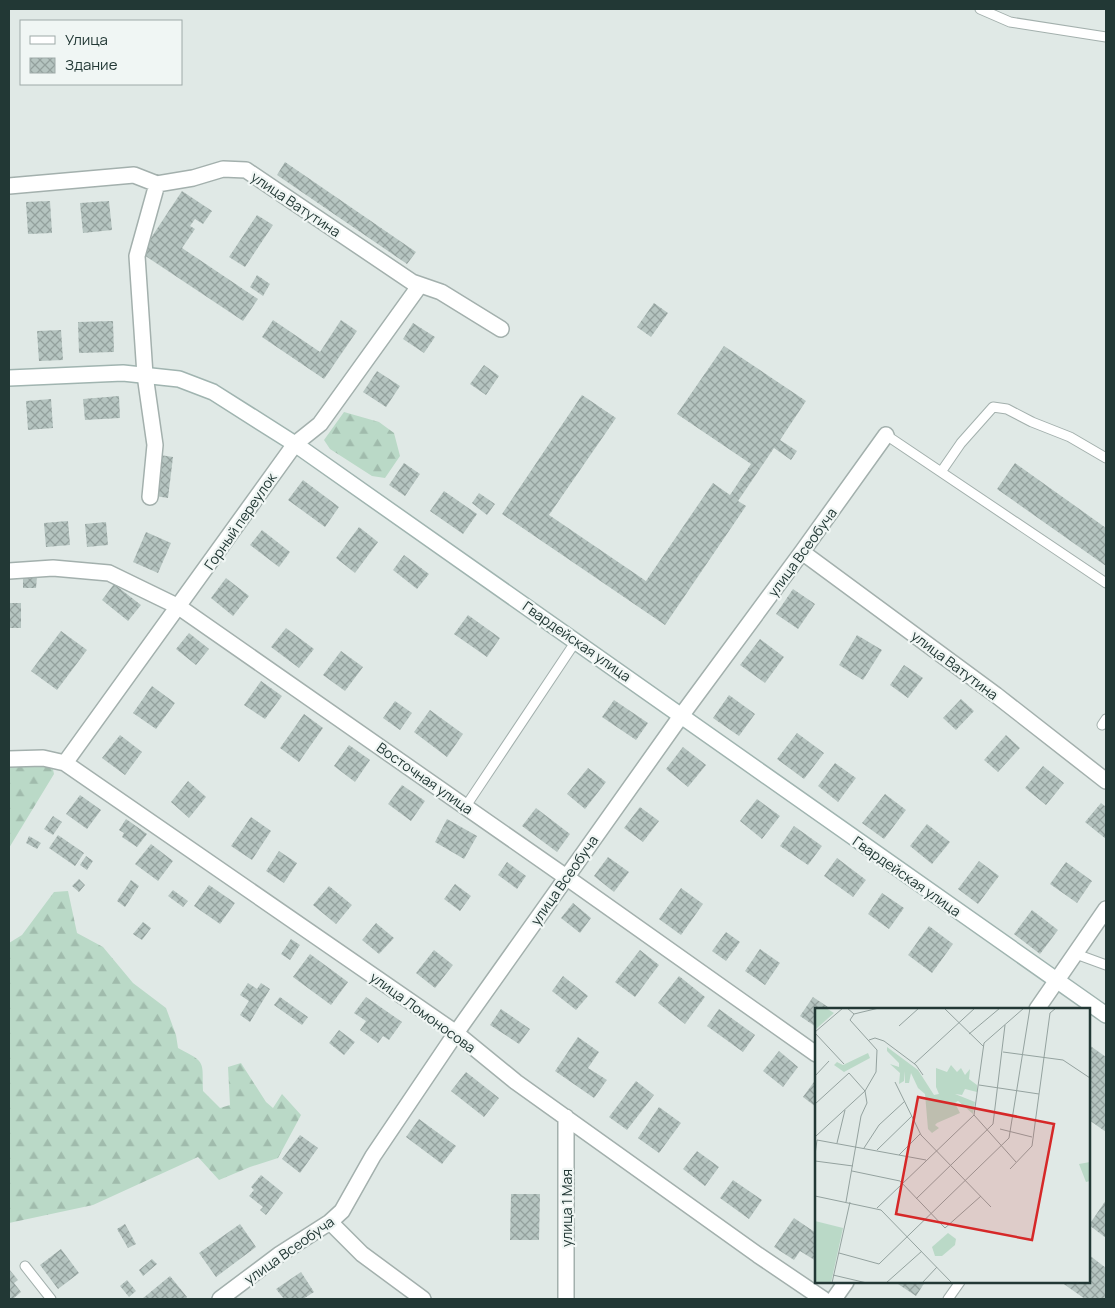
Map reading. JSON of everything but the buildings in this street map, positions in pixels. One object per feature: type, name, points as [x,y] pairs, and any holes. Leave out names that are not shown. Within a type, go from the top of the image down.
[{"type":"street","name":"улица Ватутина","points":[[157,184],[193,178],[223,169],[246,170],[412,282],[441,292],[501,328]]},
{"type":"street","points":[[9,186],[134,175],[157,184],[137,256],[145,375],[155,445],[150,497]]},
{"type":"street","name":"Горный переулок","points":[[65,763],[295,444],[320,424],[420,285]]},
{"type":"street","name":"Гвардейская улица","points":[[9,378],[123,373],[179,379],[212,392],[295,444],[1106,1015]]},
{"type":"street","name":"улица Всеобуча","points":[[220,1299],[280,1254],[330,1222],[342,1211],[373,1156],[456,1033],[681,716],[886,435]]},
{"type":"street","name":"улица Ватутина","points":[[802,552],[996,695],[1106,781]]},
{"type":"street","name":"Восточная улица","points":[[9,571],[53,568],[109,573],[179,607],[466,806],[815,1053]]},
{"type":"street","name":"улица Ломоносова","points":[[9,759],[43,758],[65,763],[456,1033],[516,1082],[822,1299]]},
{"type":"street","points":[[1038,1008],[1106,909]]},
{"type":"street","name":"улица 1 Мая","points":[[566,1118],[566,1299]]},
{"type":"street","points":[[330,1222],[362,1254],[423,1299]]},
{"type":"street","points":[[834,1299],[845,1283]]},
{"type":"lane","points":[[980,9],[1010,22],[1106,37]]},
{"type":"lane","points":[[941,472],[961,443],[993,408],[1007,409],[1032,422],[1070,437],[1106,458]]},
{"type":"lane","points":[[886,435],[1106,583]]},
{"type":"lane","points":[[466,806],[576,641]]},
{"type":"lane","points":[[1076,954],[1106,965]]},
{"type":"lane","points":[[25,1266],[51,1299]]},
{"type":"lane","points":[[948,1299],[959,1283]]},
{"type":"green space","points":[[344,412],[379,422],[394,433],[400,456],[385,478],[372,476],[330,449],[324,440]]},
{"type":"green space","points":[[9,765],[52,765],[54,774],[9,848]]},
{"type":"green space","points":[[68,891],[77,933],[103,947],[133,983],[166,1008],[176,1035],[178,1048],[194,1057],[201,1064],[203,1091],[220,1108],[230,1105],[228,1067],[241,1063],[266,1102],[273,1108],[282,1094],[301,1115],[278,1158],[219,1180],[198,1157],[93,1205],[9,1223],[9,943],[22,935],[54,892]]}]
